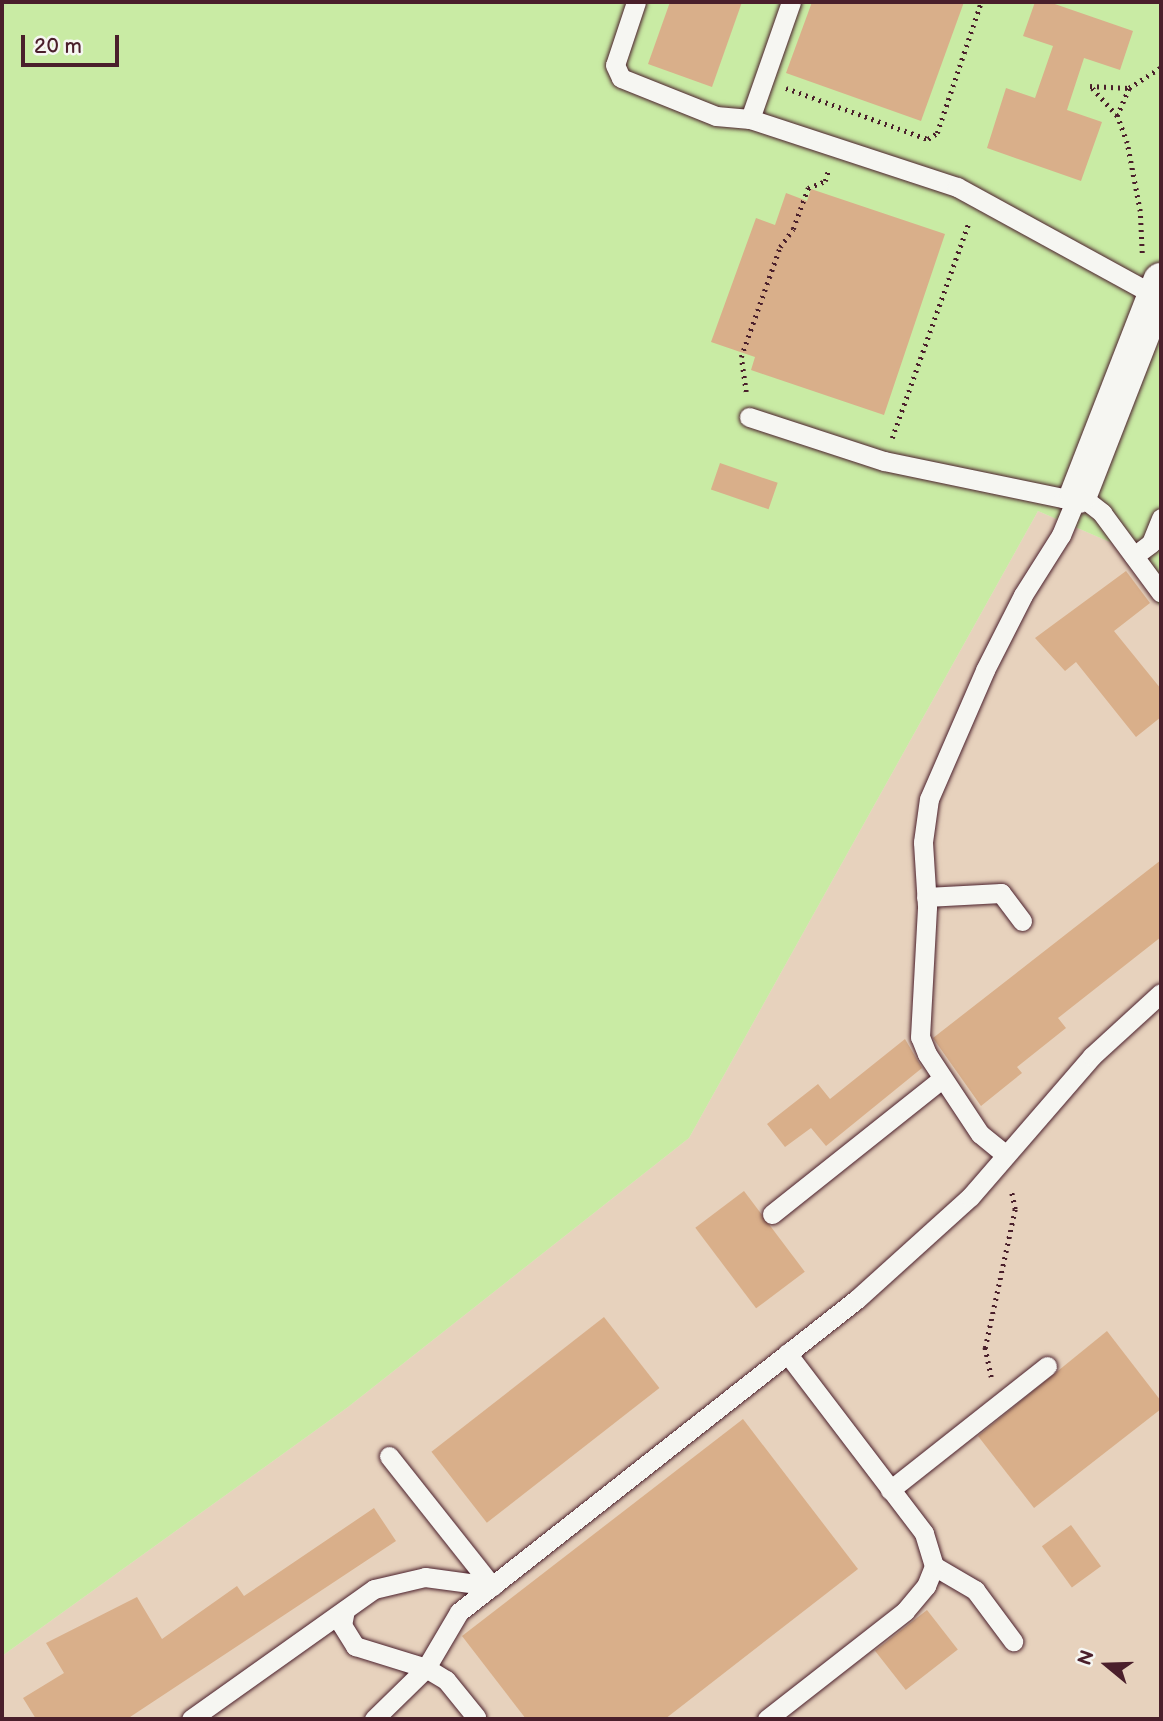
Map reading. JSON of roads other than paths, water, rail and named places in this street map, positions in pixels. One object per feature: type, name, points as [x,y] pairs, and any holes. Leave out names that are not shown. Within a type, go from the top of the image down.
[{"type":"street","points":[[1078,494],[1152,288]]},
{"type":"lane","points":[[636,2],[615,65],[621,78],[716,116],[750,119],[957,187],[1152,288]]},
{"type":"lane","points":[[750,119],[792,2]]},
{"type":"lane","points":[[749,417],[884,461],[1063,498],[1078,494]]},
{"type":"lane","points":[[1078,494],[1102,513],[1161,593]]},
{"type":"lane","points":[[1003,1159],[980,1134],[942,1079],[920,1037],[926,897],[923,842],[929,799],[985,670],[1023,595],[1061,535],[1078,494]]},
{"type":"lane","points":[[1134,556],[1150,543],[1161,518]]},
{"type":"lane","points":[[926,897],[1001,893],[1022,920]]},
{"type":"lane","points":[[374,1719],[426,1668],[459,1612],[877,1281],[970,1197],[1092,1056],[1161,993]]},
{"type":"lane","points":[[772,1214],[942,1079]]},
{"type":"lane","points":[[767,1719],[905,1611],[926,1586],[934,1566],[924,1533],[787,1353]]},
{"type":"lane","points":[[890,1490],[1047,1366]]},
{"type":"lane","points":[[389,1456],[492,1586]]},
{"type":"lane","points":[[934,1566],[975,1590],[1013,1641]]},
{"type":"lane","points":[[191,1719],[374,1589],[425,1577],[492,1586]]},
{"type":"lane","points":[[345,1610],[342,1625],[355,1646],[426,1668],[446,1680],[476,1717]]}]
